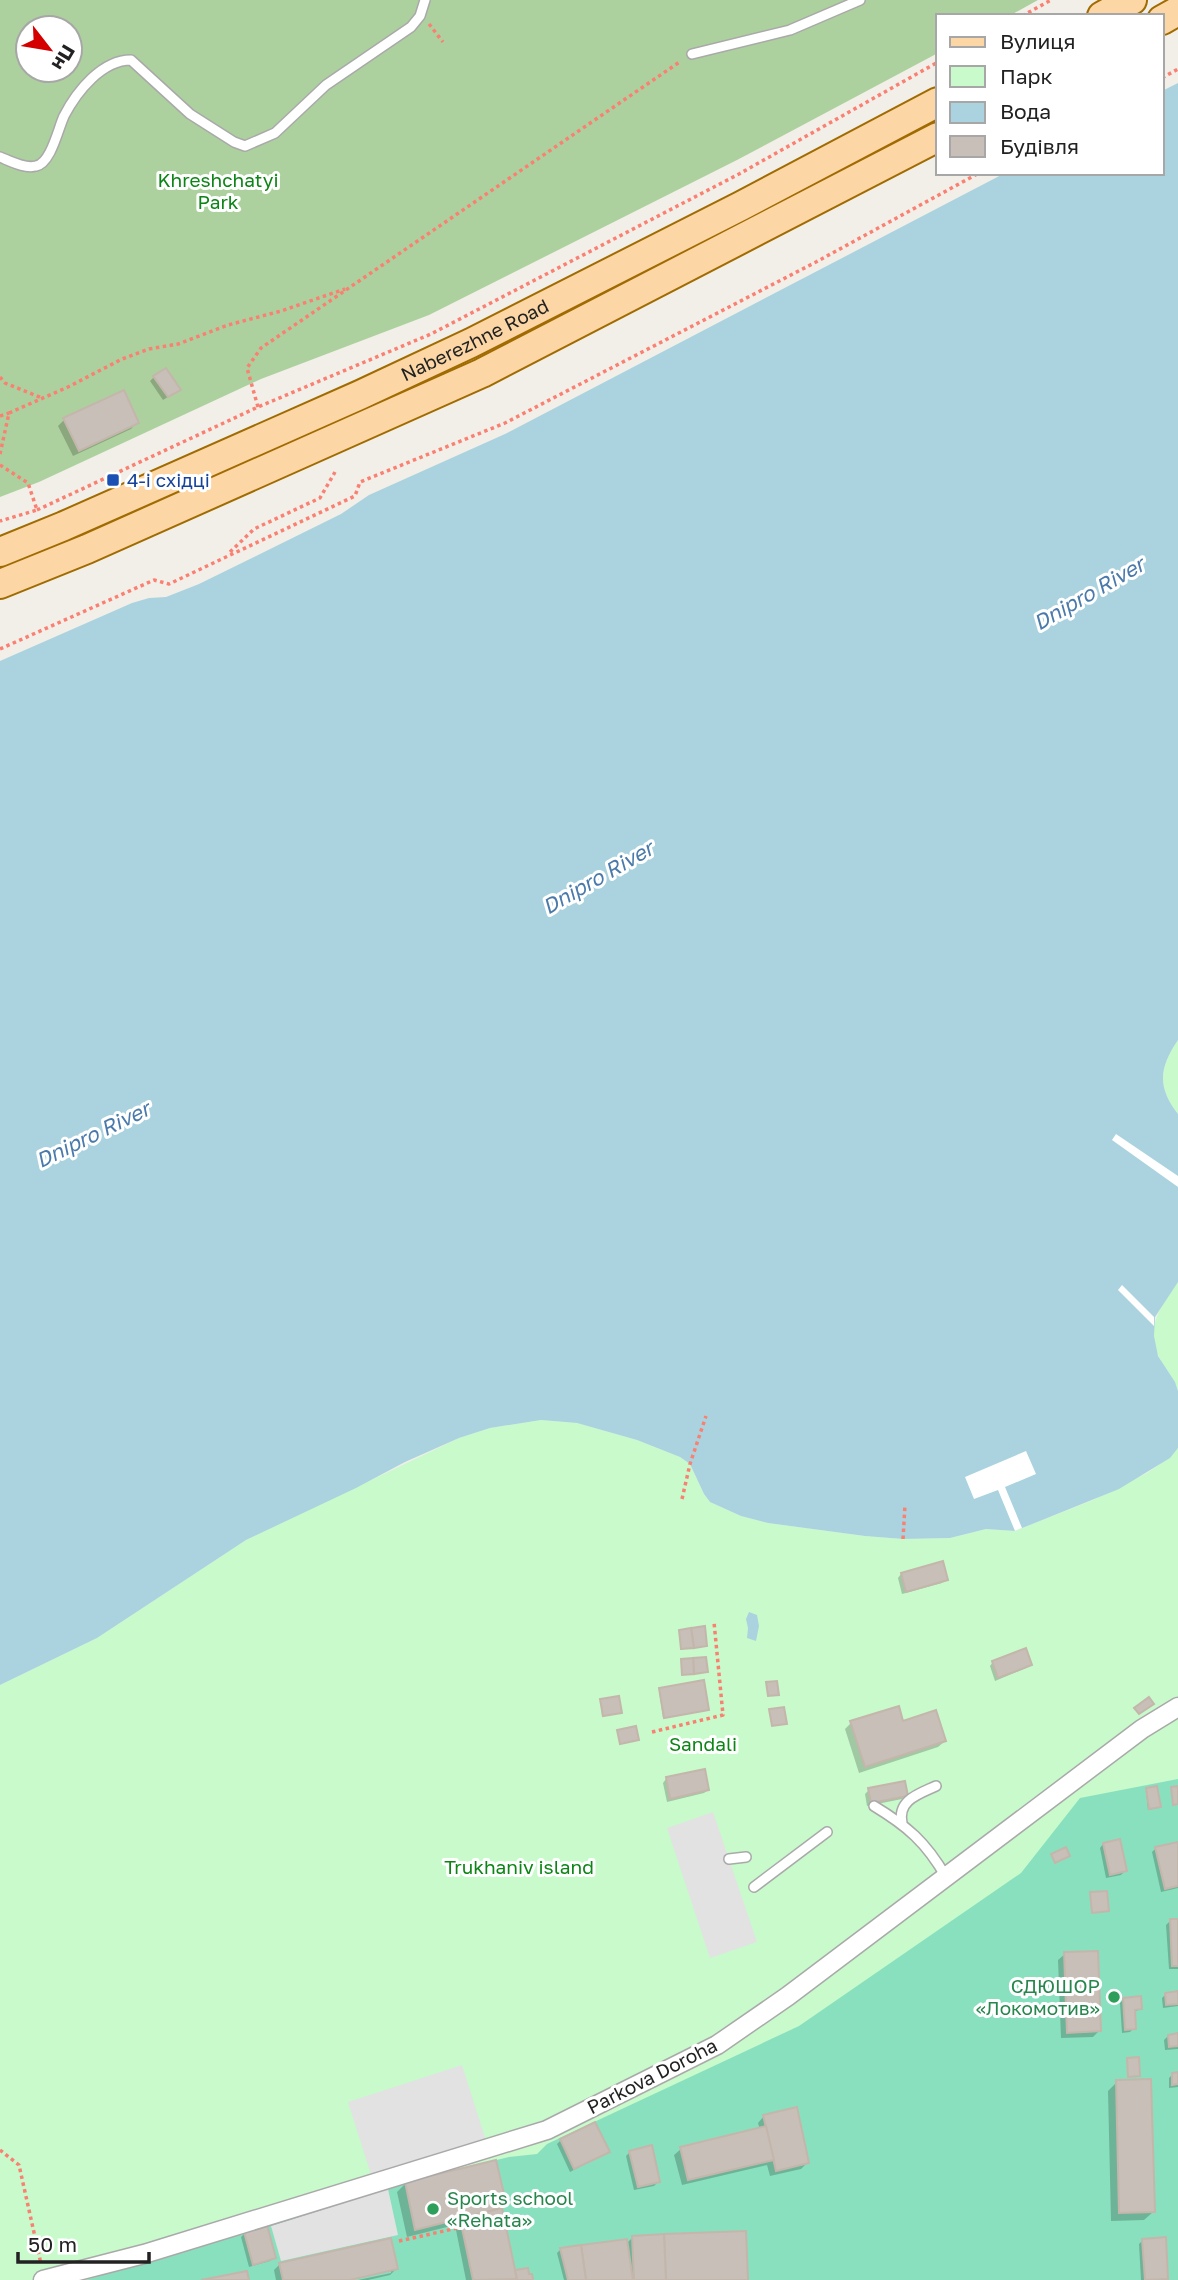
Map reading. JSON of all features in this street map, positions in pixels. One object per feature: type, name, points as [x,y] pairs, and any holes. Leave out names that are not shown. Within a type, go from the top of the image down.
[{"type":"main road","points":[[1106,14],[1132,0]]},
{"type":"main road","name":"Naberezhne Road","points":[[0,552],[64,526],[471,343],[936,103]]},
{"type":"main road","name":"Naberezhne Road","points":[[0,584],[99,544],[482,373],[936,137]]},
{"type":"street","name":"Parkova Doroha","points":[[44,2280],[144,2254],[547,2130],[717,2045],[788,1996],[1142,1729],[1178,1707]]},
{"type":"lane","points":[[0,157],[35,167],[42,163],[49,155],[65,114],[76,98],[104,68],[119,60],[131,60],[190,114],[245,146],[275,133],[326,85],[411,27],[420,16],[425,0]]},
{"type":"lane","points":[[692,54],[790,30],[860,0]]},
{"type":"lane","points":[[902,1824],[902,1809],[908,1800],[936,1786]]},
{"type":"lane","points":[[874,1805],[922,1841],[946,1877]]},
{"type":"lane","points":[[754,1887],[827,1832]]},
{"type":"lane","points":[[729,1858],[746,1857]]},
{"type":"path","points":[[1026,14],[1051,0]]},
{"type":"path","points":[[420,16],[443,42]]},
{"type":"path","points":[[258,407],[247,368],[261,348],[692,54]]},
{"type":"path","points":[[0,521],[37,510],[258,407],[431,334],[739,174],[936,63]]},
{"type":"path","points":[[0,649],[154,580],[169,584],[355,496],[360,482],[505,423],[816,262],[975,175]]},
{"type":"path","points":[[0,416],[44,398],[121,359],[149,349],[178,344],[228,325],[281,311],[350,287]]},
{"type":"path","points":[[0,377],[5,383],[44,398]]},
{"type":"path","points":[[0,454],[9,413]]},
{"type":"path","points":[[0,464],[28,483],[37,510]]},
{"type":"path","points":[[226,556],[254,529],[320,498],[335,472]]},
{"type":"path","points":[[682,1499],[706,1416]]},
{"type":"path","points":[[903,1539],[905,1505]]},
{"type":"path","points":[[652,1732],[723,1715],[714,1622]]},
{"type":"path","points":[[0,2150],[19,2165],[44,2280]]},
{"type":"path","points":[[399,2241],[462,2227]]},
{"type":"green space","name":"Khreshchatyi Park","points":[[0,0],[1038,0],[1013,14],[936,14],[936,54],[737,160],[429,315],[261,379],[39,482],[0,497]]},
{"type":"green space","points":[[1178,1040],[1178,1114],[1166,1095],[1163,1077],[1167,1060]]},
{"type":"green space","points":[[1178,1282],[1178,1391],[1159,1357],[1153,1336],[1157,1317]]},
{"type":"green space","name":"Trukhaniv island","points":[[541,1420],[577,1423],[637,1440],[680,1457],[690,1464],[710,1502],[741,1516],[768,1523],[903,1539],[950,1538],[986,1529],[1015,1531],[1093,1500],[1147,1473],[1169,1458],[1178,1448],[1178,2280],[0,2280],[0,1685],[97,1638],[246,1540],[459,1438],[490,1428]]},
{"type":"green space","points":[[1178,1779],[1178,2280],[86,2280],[405,2182],[509,2157],[537,2154],[547,2144],[799,2026],[1021,1873],[1080,1798]]},
{"type":"shaded area","points":[[713,1812],[757,1942],[710,1958],[667,1828]]},
{"type":"shaded area","points":[[462,2065],[488,2147],[374,2184],[348,2102]]},
{"type":"shaded area","points":[[388,2189],[398,2235],[281,2261],[271,2226]]},
{"type":"water","name":"Dnipro River","points":[[1178,83],[1178,1040],[1167,1060],[1163,1077],[1166,1095],[1178,1114],[1178,1282],[1155,1317],[1154,1336],[1158,1356],[1178,1391],[1178,1448],[1170,1458],[1119,1489],[1015,1531],[986,1529],[950,1538],[903,1539],[768,1523],[741,1516],[710,1502],[690,1464],[680,1457],[637,1440],[577,1423],[541,1420],[490,1428],[459,1438],[405,1462],[246,1540],[97,1638],[0,1685],[0,661],[132,603],[166,597],[199,584],[341,514],[369,495],[505,434],[1001,175],[1164,175],[1164,90]]},
{"type":"water","points":[[749,1612],[757,1615],[759,1626],[756,1641],[747,1638],[746,1619]]},
{"type":"pier","points":[[1116,1134],[1178,1176],[1178,1187],[1112,1140]]},
{"type":"pier","points":[[1122,1285],[1154,1317],[1154,1326],[1118,1290]]},
{"type":"pier","points":[[1026,1451],[1036,1474],[1005,1487],[1022,1528],[1015,1531],[998,1490],[974,1499],[965,1477]]},
{"type":"building","points":[[166,368],[181,390],[168,397],[153,376]]},
{"type":"building","points":[[124,390],[139,423],[79,451],[63,418]]},
{"type":"building","points":[[943,1561],[948,1580],[906,1592],[901,1573]]},
{"type":"building","points":[[705,1626],[707,1646],[694,1648],[691,1628]]},
{"type":"building","points":[[691,1628],[694,1648],[681,1649],[679,1630]]},
{"type":"building","points":[[1026,1648],[1032,1665],[998,1678],[992,1661]]},
{"type":"building","points":[[706,1657],[708,1672],[694,1674],[693,1658]]},
{"type":"building","points":[[693,1658],[694,1674],[682,1675],[681,1659]]},
{"type":"building","points":[[704,1680],[709,1710],[664,1718],[659,1688]]},
{"type":"building","points":[[777,1681],[779,1695],[768,1696],[766,1682]]},
{"type":"building","points":[[619,1696],[622,1713],[603,1716],[600,1699]]},
{"type":"building","points":[[1149,1697],[1154,1704],[1139,1714],[1134,1708]]},
{"type":"building","points":[[899,1706],[903,1721],[936,1710],[946,1741],[865,1767],[850,1721]]},
{"type":"building","points":[[784,1707],[787,1724],[772,1726],[769,1709]]},
{"type":"building","points":[[636,1726],[639,1740],[620,1744],[617,1730]]},
{"type":"building","points":[[705,1769],[709,1790],[670,1799],[666,1777]]},
{"type":"building","points":[[905,1781],[908,1796],[871,1803],[868,1788]]},
{"type":"building","points":[[1157,1786],[1161,1807],[1149,1809],[1146,1788]]},
{"type":"building","points":[[1178,1786],[1178,1804],[1173,1805],[1171,1787]]},
{"type":"building","points":[[1120,1839],[1127,1871],[1110,1875],[1103,1843]]},
{"type":"building","points":[[1178,1842],[1178,1886],[1165,1889],[1155,1847]]},
{"type":"building","points":[[1066,1847],[1070,1856],[1055,1863],[1051,1854]]},
{"type":"building","points":[[1107,1891],[1109,1911],[1092,1913],[1090,1892]]},
{"type":"building","points":[[1170,1919],[1178,1919],[1178,1966],[1172,1966]]},
{"type":"building","points":[[1098,1951],[1101,2031],[1067,2033],[1064,1952]]},
{"type":"building","points":[[1178,1991],[1178,2004],[1166,2005],[1165,1993]]},
{"type":"building","points":[[1141,1996],[1142,2009],[1135,2010],[1136,2029],[1125,2030],[1123,1998]]},
{"type":"building","points":[[1178,2033],[1178,2046],[1169,2047],[1168,2035]]},
{"type":"building","points":[[1139,2057],[1140,2076],[1128,2077],[1127,2058]]},
{"type":"building","points":[[1178,2072],[1178,2084],[1172,2085],[1172,2073]]},
{"type":"building","points":[[1151,2079],[1155,2212],[1119,2213],[1116,2080]]},
{"type":"building","points":[[797,2107],[809,2163],[776,2171],[763,2115]]},
{"type":"building","points":[[595,2122],[610,2152],[574,2169],[560,2139]]},
{"type":"building","points":[[766,2126],[774,2160],[688,2180],[680,2147]]},
{"type":"building","points":[[652,2145],[660,2182],[638,2187],[629,2151]]},
{"type":"building","points":[[496,2160],[504,2194],[500,2195],[502,2208],[415,2230],[405,2182]]},
{"type":"building","points":[[502,2208],[517,2279],[473,2280],[460,2219]]},
{"type":"building","points":[[267,2225],[276,2258],[253,2265],[244,2232]]},
{"type":"building","points":[[746,2231],[748,2280],[666,2280],[664,2234]]},
{"type":"building","points":[[664,2234],[666,2280],[634,2280],[632,2236]]},
{"type":"building","points":[[1166,2237],[1168,2279],[1145,2280],[1142,2239]]},
{"type":"building","points":[[391,2238],[398,2269],[350,2280],[283,2280],[279,2263]]},
{"type":"building","points":[[627,2239],[633,2280],[586,2280],[581,2245]]},
{"type":"building","points":[[581,2245],[586,2280],[568,2280],[560,2248]]},
{"type":"building","points":[[528,2268],[533,2280],[512,2280],[517,2279],[515,2270]]},
{"type":"building","points":[[247,2271],[249,2280],[201,2280]]},
{"type":"place","name":"4-і східці","points":[[113,480]]},
{"type":"place","name":"СДЮШОР «Локомотив»","points":[[1114,1997]]},
{"type":"place","name":"Sports school «Rehata»","points":[[433,2209]]},
{"type":"park label","name":"Sandali","points":[[703,1744]]}]
